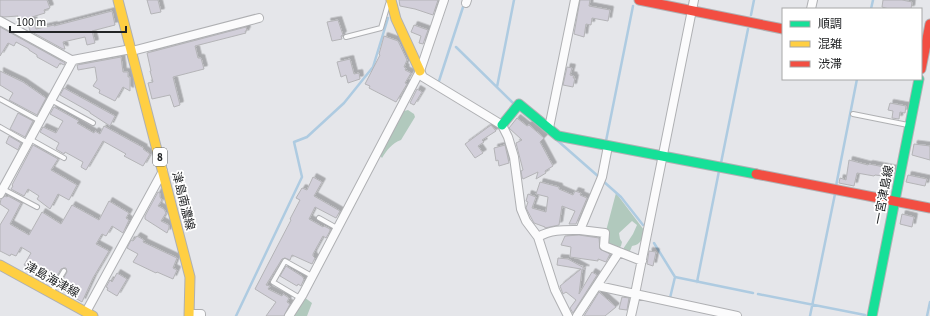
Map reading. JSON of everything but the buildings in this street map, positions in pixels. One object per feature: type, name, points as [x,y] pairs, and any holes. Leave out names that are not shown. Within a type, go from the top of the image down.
[{"type":"main road","name":"津島南濃線","points":[[118,0],[190,277],[189,315]]},
{"type":"main road","points":[[390,0],[396,19],[420,71]]},
{"type":"main road","points":[[639,0],[782,29]]},
{"type":"main road","points":[[922,56],[928,44],[930,24]]},
{"type":"main road","name":"一宮津島線","points":[[872,316],[919,80]]},
{"type":"main road","points":[[502,125],[519,104],[558,136],[930,208]]},
{"type":"main road","name":"津島海津線","points":[[0,265],[90,314]]},
{"type":"street","points":[[289,316],[312,276],[420,71],[444,0]]},
{"type":"street","points":[[549,128],[575,0]]},
{"type":"street","points":[[631,316],[694,0]]},
{"type":"street","points":[[0,21],[73,61],[132,50],[259,18]]},
{"type":"street","points":[[2,191],[73,61]]},
{"type":"street","points":[[420,71],[423,77],[502,125],[508,137],[514,157],[521,209],[526,221],[538,237],[554,290],[568,316]]},
{"type":"street","points":[[580,230],[602,177],[608,146]]},
{"type":"street","points":[[90,314],[163,170]]},
{"type":"street","points":[[538,237],[560,229],[604,233],[604,246],[642,261]]},
{"type":"street","points":[[577,316],[619,252]]},
{"type":"street","points":[[598,286],[737,316]]},
{"type":"street","points":[[189,315],[201,314],[201,316]]},
{"type":"lane","points":[[346,37],[381,28],[390,0]]},
{"type":"lane","points":[[0,99],[40,121]]},
{"type":"lane","points":[[51,100],[93,123]]},
{"type":"lane","points":[[853,114],[910,126]]},
{"type":"lane","points":[[0,127],[64,158]]},
{"type":"lane","points":[[2,191],[37,207]]},
{"type":"lane","points":[[319,218],[337,228]]},
{"type":"lane","points":[[300,298],[273,282],[285,261],[312,276]]},
{"type":"lane","points":[[51,293],[64,271]]},
{"type":"green space","points":[[408,110],[414,114],[415,117],[401,140],[390,147],[382,158],[378,153],[400,112]]},
{"type":"green space","points":[[616,193],[644,230],[639,243],[632,246],[630,251],[626,252],[623,249],[637,225],[632,221],[619,233],[622,242],[621,246],[617,250],[606,245],[606,231]]},
{"type":"green space","points":[[304,297],[312,303],[307,316],[292,316]]},
{"type":"waterway","points":[[497,87],[514,0]]},
{"type":"waterway","points":[[751,15],[754,0]]},
{"type":"waterway","points":[[871,8],[873,0]]},
{"type":"waterway","points":[[439,81],[464,4]]},
{"type":"waterway","points":[[606,141],[633,6]]},
{"type":"waterway","points":[[236,316],[302,177],[294,142],[307,137],[344,103],[373,67],[388,18]]},
{"type":"waterway","points":[[721,163],[748,29]]},
{"type":"waterway","points":[[456,47],[514,104]]},
{"type":"waterway","points":[[836,186],[857,80]]},
{"type":"waterway","points":[[558,141],[599,177],[599,175]]},
{"type":"waterway","points":[[697,282],[719,171]]},
{"type":"waterway","points":[[603,181],[621,197],[643,225]]},
{"type":"waterway","points":[[810,316],[835,194]]},
{"type":"waterway","points":[[654,243],[675,277],[753,293]]},
{"type":"waterway","points":[[668,298],[670,298],[675,277]]},
{"type":"waterway","points":[[758,294],[865,315]]},
{"type":"waterway","points":[[927,316],[930,302]]},
{"type":"traffic: fast","points":[[872,316],[919,80]]},
{"type":"traffic: fast","points":[[502,125],[519,104],[558,136],[756,174]]},
{"type":"traffic: slow","points":[[118,0],[190,277],[189,316]]},
{"type":"traffic: slow","points":[[391,0],[396,19],[420,71]]},
{"type":"traffic: slow","points":[[0,265],[93,316]]},
{"type":"traffic: jam","points":[[639,0],[782,29]]},
{"type":"traffic: jam","points":[[922,64],[930,24]]},
{"type":"traffic: jam","points":[[756,174],[930,208]]}]
